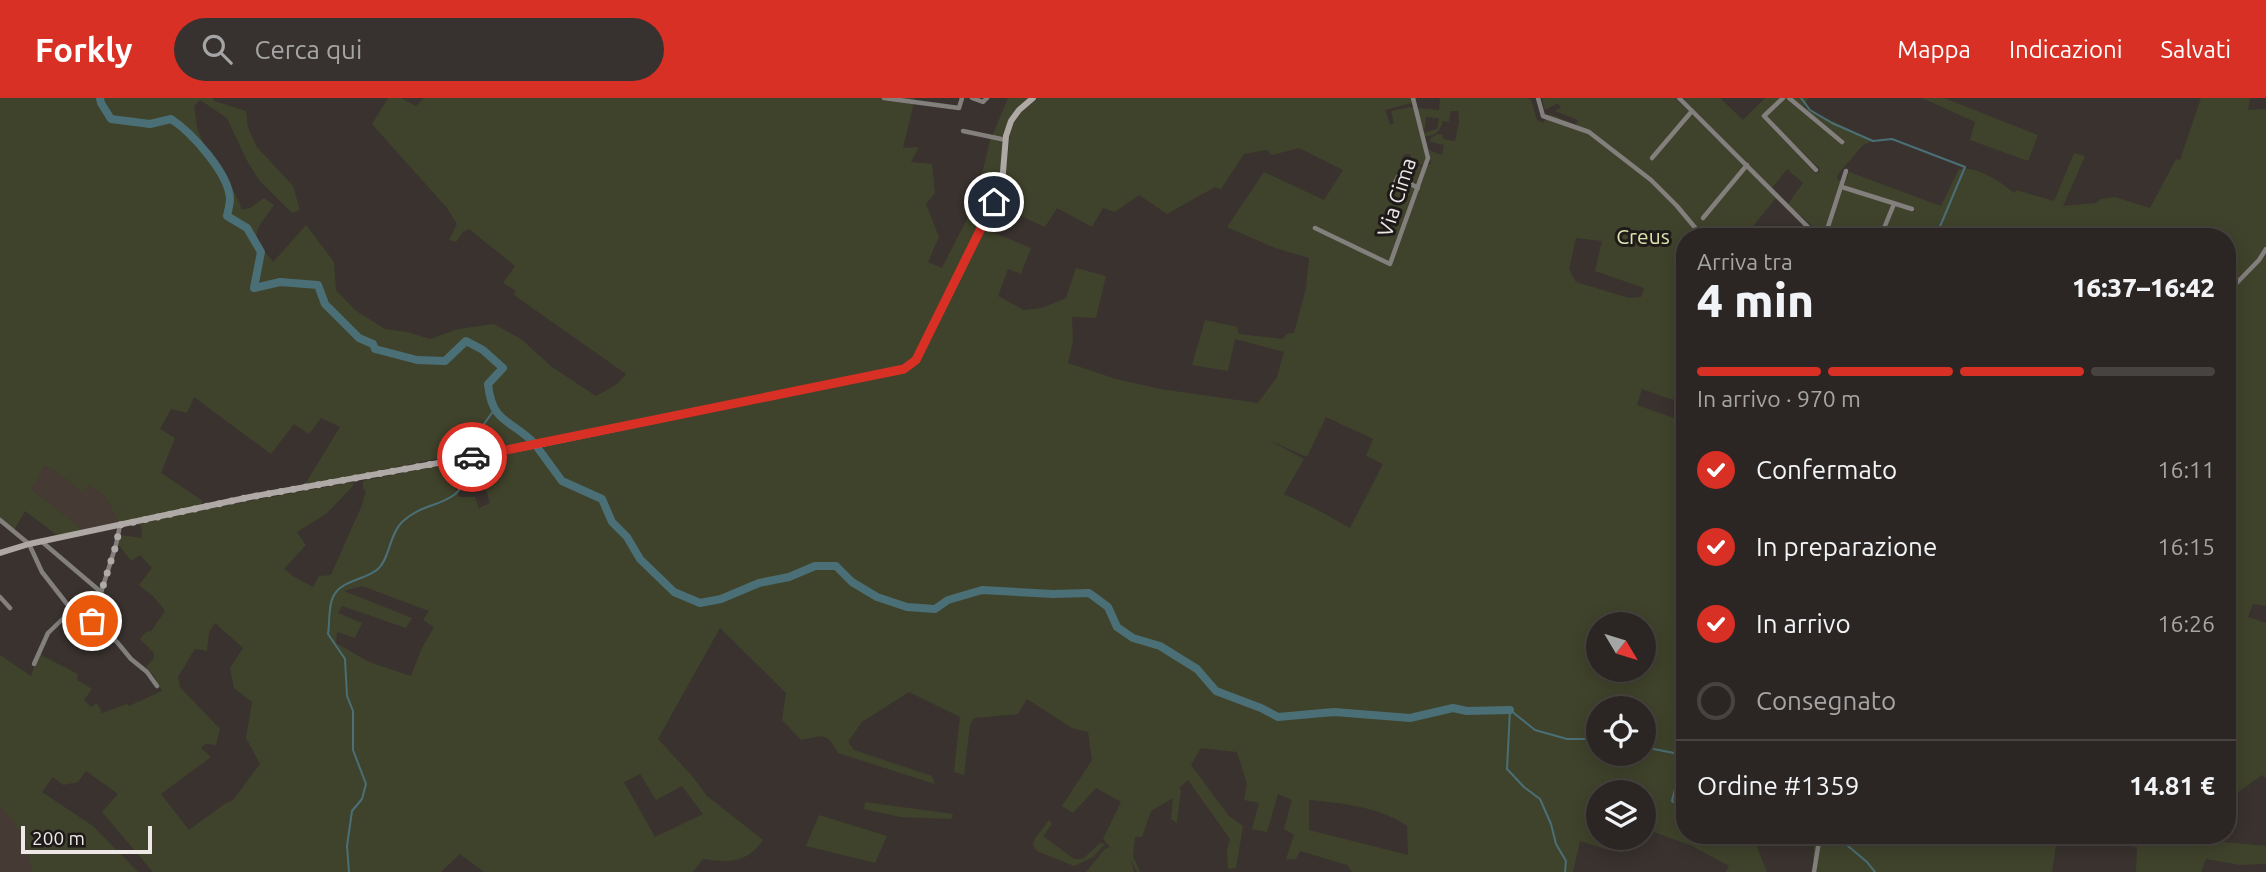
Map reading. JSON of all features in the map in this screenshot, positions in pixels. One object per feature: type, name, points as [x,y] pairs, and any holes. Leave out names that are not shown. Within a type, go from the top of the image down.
[{"type":"main road","points":[[1,552],[41,541],[250,497],[533,446],[904,369],[916,360],[1002,184],[1006,140],[1011,121],[1033,98]]},
{"type":"street","points":[[884,98],[959,107],[962,98]]},
{"type":"street","points":[[972,98],[981,102],[987,98]]},
{"type":"street","name":"Via Cima","points":[[1315,228],[1390,264],[1428,158],[1413,98]]},
{"type":"street","points":[[1538,98],[1543,116],[1589,132],[1651,180],[1678,205],[1696,228]]},
{"type":"street","points":[[1679,98],[1808,228]]},
{"type":"street","points":[[1783,98],[1764,116],[1816,170]]},
{"type":"street","points":[[1789,98],[1842,142]]},
{"type":"street","points":[[1652,158],[1692,111]]},
{"type":"street","points":[[963,131],[1006,140]]},
{"type":"street","points":[[1703,218],[1746,165]]},
{"type":"street","points":[[1828,228],[1846,172]]},
{"type":"street","points":[[1394,185],[1398,177],[1418,188]]},
{"type":"street","points":[[1842,187],[1912,209]]},
{"type":"street","points":[[1884,228],[1894,204]]},
{"type":"street","points":[[2236,284],[2266,249]]},
{"type":"street","points":[[0,520],[29,544],[42,572],[73,609],[92,621],[147,672],[157,686]]},
{"type":"street","points":[[92,621],[120,525]]},
{"type":"street","points":[[41,541],[101,593]]},
{"type":"street","points":[[0,597],[10,608]]},
{"type":"street","points":[[34,664],[49,630],[73,609]]},
{"type":"street","points":[[1814,872],[1819,844]]},
{"type":"shaded area","points":[[44,466],[54,470],[82,492],[89,483],[105,496],[119,523],[83,530],[30,488]]},
{"type":"shaded area","points":[[0,806],[21,829],[30,853],[31,872],[0,872]]},
{"type":"green space","name":"Creus","points":[[0,98],[213,98],[214,101],[246,111],[248,128],[257,147],[293,186],[300,210],[292,213],[259,180],[227,118],[200,100],[194,106],[198,130],[204,143],[242,210],[264,198],[274,205],[258,228],[257,234],[260,245],[273,262],[306,225],[334,262],[336,290],[355,310],[385,329],[430,339],[458,329],[494,324],[521,339],[552,367],[596,396],[617,384],[626,374],[514,295],[516,291],[503,283],[515,266],[469,229],[463,232],[456,242],[449,240],[457,224],[447,208],[372,124],[388,98],[401,98],[416,106],[424,98],[915,98],[903,148],[919,147],[911,162],[932,164],[935,193],[926,204],[939,237],[928,262],[942,268],[975,203],[990,141],[1008,98],[1030,98],[1009,120],[999,179],[949,297],[985,229],[1031,248],[1021,274],[1008,269],[998,296],[1024,310],[1042,308],[1066,298],[1076,268],[1106,276],[1096,318],[1072,317],[1073,341],[1068,363],[1116,379],[1160,389],[1258,403],[1277,377],[1284,352],[1235,339],[1228,371],[1192,365],[1205,320],[1237,327],[1239,334],[1283,339],[1287,334],[1294,333],[1306,288],[1309,258],[1275,248],[1227,227],[1264,172],[1324,200],[1343,170],[1299,148],[1272,155],[1267,150],[1244,154],[1221,189],[1215,187],[1167,214],[1139,195],[1115,212],[1103,208],[1092,227],[1057,208],[1045,227],[995,204],[1004,185],[1011,127],[1020,112],[1037,98],[1411,98],[1412,103],[1385,110],[1390,125],[1394,123],[1391,111],[1414,108],[1426,158],[1425,164],[1421,165],[1412,160],[1410,154],[1404,154],[1402,158],[1421,167],[1431,164],[1429,150],[1442,155],[1444,145],[1431,142],[1430,139],[1437,134],[1443,135],[1443,139],[1455,141],[1458,111],[1451,111],[1449,122],[1443,121],[1436,133],[1424,136],[1423,133],[1437,129],[1439,118],[1426,117],[1423,129],[1417,108],[1439,110],[1440,98],[1528,98],[1537,120],[1543,123],[1550,114],[1576,125],[1578,120],[1555,111],[1561,108],[1558,103],[1545,110],[1542,98],[1675,98],[1776,198],[1752,228],[1676,228],[1676,394],[1673,400],[1642,389],[1637,405],[1676,419],[1676,840],[1656,833],[1656,780],[1586,780],[1586,843],[1580,841],[1573,872],[1352,872],[1347,865],[1300,851],[1296,859],[1286,859],[1294,835],[1284,829],[1292,800],[1278,794],[1267,832],[1252,829],[1259,803],[1244,800],[1247,784],[1237,752],[1201,748],[1191,765],[1229,816],[1243,826],[1236,868],[1228,869],[1227,850],[1230,839],[1188,780],[1179,788],[1181,790],[1177,823],[1171,819],[1173,798],[1151,811],[1142,837],[1135,837],[1133,856],[1140,872],[1137,872],[1131,861],[1134,872],[1086,872],[1105,849],[1110,847],[1103,839],[1121,802],[1096,788],[1073,813],[1062,806],[1092,760],[1088,732],[1072,728],[1027,699],[1018,714],[974,718],[970,725],[964,775],[954,772],[960,717],[909,692],[862,722],[848,742],[854,750],[932,776],[935,784],[838,753],[827,738],[801,740],[782,720],[786,693],[720,628],[658,739],[707,796],[763,840],[751,853],[737,860],[703,859],[693,872],[484,872],[460,854],[441,872],[153,872],[102,812],[118,794],[86,771],[78,782],[63,785],[53,777],[42,792],[93,826],[138,872],[31,872],[29,851],[23,836],[0,806],[0,655],[31,676],[39,654],[78,674],[77,680],[92,689],[84,700],[91,707],[97,703],[102,713],[127,704],[129,706],[162,691],[146,667],[154,658],[154,653],[140,639],[146,632],[151,631],[165,611],[154,597],[139,585],[152,568],[140,555],[131,561],[118,544],[120,535],[142,538],[141,525],[126,524],[353,482],[353,486],[326,514],[297,532],[306,545],[284,569],[313,587],[319,576],[331,575],[362,505],[366,491],[363,489],[363,481],[447,464],[459,497],[475,497],[479,508],[490,503],[478,464],[458,465],[449,456],[304,486],[340,427],[321,418],[309,434],[294,424],[271,454],[194,397],[187,413],[171,409],[160,429],[175,438],[161,473],[203,501],[200,507],[119,523],[105,496],[89,484],[82,492],[54,470],[44,466],[31,489],[83,530],[57,535],[25,511],[14,530],[0,518]],"holes":[[[1576,238],[1602,241],[1595,271],[1644,288],[1641,297],[1629,298],[1576,282],[1569,269]],[[1326,417],[1373,439],[1366,456],[1383,464],[1350,528],[1284,494],[1304,459],[1268,440],[1307,457]],[[362,586],[429,611],[423,620],[434,627],[411,676],[369,662],[336,643],[337,632],[355,638],[362,623],[338,613],[342,606],[406,628],[412,618],[344,591]],[[215,623],[243,648],[230,668],[234,688],[252,702],[246,738],[260,764],[233,800],[189,830],[161,794],[211,757],[201,748],[206,744],[216,745],[220,729],[180,687],[178,677],[195,649],[207,651],[209,632]],[[640,774],[656,800],[682,786],[703,814],[655,837],[624,782]],[[1309,800],[1360,807],[1385,814],[1407,826],[1408,855],[1309,830]]]},
{"type":"green space","points":[[1683,98],[1720,98],[1743,120],[1765,98],[1781,98],[1762,117],[1816,174],[1820,171],[1819,167],[1767,116],[1785,98],[1841,144],[1844,140],[1791,98],[1808,98],[1804,107],[1873,141],[1863,145],[1838,174],[1837,179],[1844,183],[1826,228],[1814,228],[1788,204],[1803,183],[1787,169],[1772,188]]},
{"type":"green space","points":[[1922,98],[1944,98],[2038,135],[2028,161],[1970,140],[1975,122]]},
{"type":"green space","points":[[2201,98],[2250,98],[2248,110],[2266,109],[2266,246],[2258,259],[2236,281],[2236,228],[1830,228],[1843,189],[1914,212],[1915,209],[1844,186],[1849,172],[1941,206],[1959,169],[1966,168],[1988,176],[2015,193],[2016,190],[2054,201],[2074,153],[2085,156],[2063,206],[2096,203],[2101,199],[2115,197],[2150,208],[2176,159],[2180,160]]},
{"type":"green space","points":[[2266,252],[2266,606],[2253,604],[2248,617],[2266,623],[2266,778],[2262,775],[2236,793],[2236,477],[2239,478],[2236,474],[2236,284]]},
{"type":"green space","points":[[865,802],[953,814],[951,819],[900,817],[864,809]]},
{"type":"green space","points":[[819,815],[887,836],[875,863],[806,846]]},
{"type":"green space","points":[[1049,820],[1052,824],[1043,836],[1074,859],[1083,859],[1100,843],[1105,844],[1093,857],[1074,866],[1037,851],[1033,845],[1034,840]]},
{"type":"green space","points":[[2236,843],[2266,846],[2266,864],[2240,865],[2206,859],[2201,872],[2136,872],[2137,847],[2110,844]]},
{"type":"green space","points":[[1687,844],[1756,844],[1767,872],[1726,872],[1729,866]]},
{"type":"green space","points":[[1814,844],[2056,844],[2052,872],[1815,872],[1817,861],[1813,860]]},
{"type":"waterway","points":[[100,98],[111,119],[150,124],[171,119],[189,133],[208,154],[228,189],[230,199],[227,216],[247,228],[261,252],[254,288],[280,282],[318,285],[325,304],[359,338],[373,344],[375,349],[417,360],[445,361],[466,341],[483,350],[503,368],[488,384],[494,407],[504,420],[535,444]]},
{"type":"waterway","points":[[1801,98],[1810,110],[1873,141],[1892,139],[1965,167],[1939,228]]},
{"type":"waterway","points":[[474,453],[484,424],[494,410]]},
{"type":"waterway","points":[[537,447],[562,481],[602,499],[612,522],[627,537],[640,559],[674,592],[700,603],[721,599],[759,583],[789,577],[815,566],[836,566],[852,582],[877,597],[907,607],[935,609],[948,600],[982,590],[1089,593],[1108,607],[1117,627],[1133,638],[1160,646],[1197,669],[1216,691],[1278,717],[1334,712],[1410,718],[1453,708],[1467,711],[1510,710]]},
{"type":"waterway","points":[[349,872],[347,846],[352,811],[362,799],[366,784],[353,750],[353,711],[347,696],[345,659],[328,634],[331,601],[341,587],[378,569],[385,559],[394,533],[402,522],[415,512],[457,493],[474,471],[474,460]]},
{"type":"waterway","points":[[1510,710],[1507,769],[1540,799],[1556,844],[1566,861],[1565,872]]},
{"type":"waterway","points":[[1510,710],[1535,730],[1567,739],[1586,739]]},
{"type":"waterway","points":[[1656,750],[1676,755]]},
{"type":"waterway","points":[[1676,785],[1672,801],[1676,803]]},
{"type":"waterway","points":[[1846,844],[1875,872]]},
{"type":"way so far","points":[[92,621],[120,525],[250,497],[472,457]]},
{"type":"route","points":[[472,457],[904,369],[916,360],[994,202]]}]
